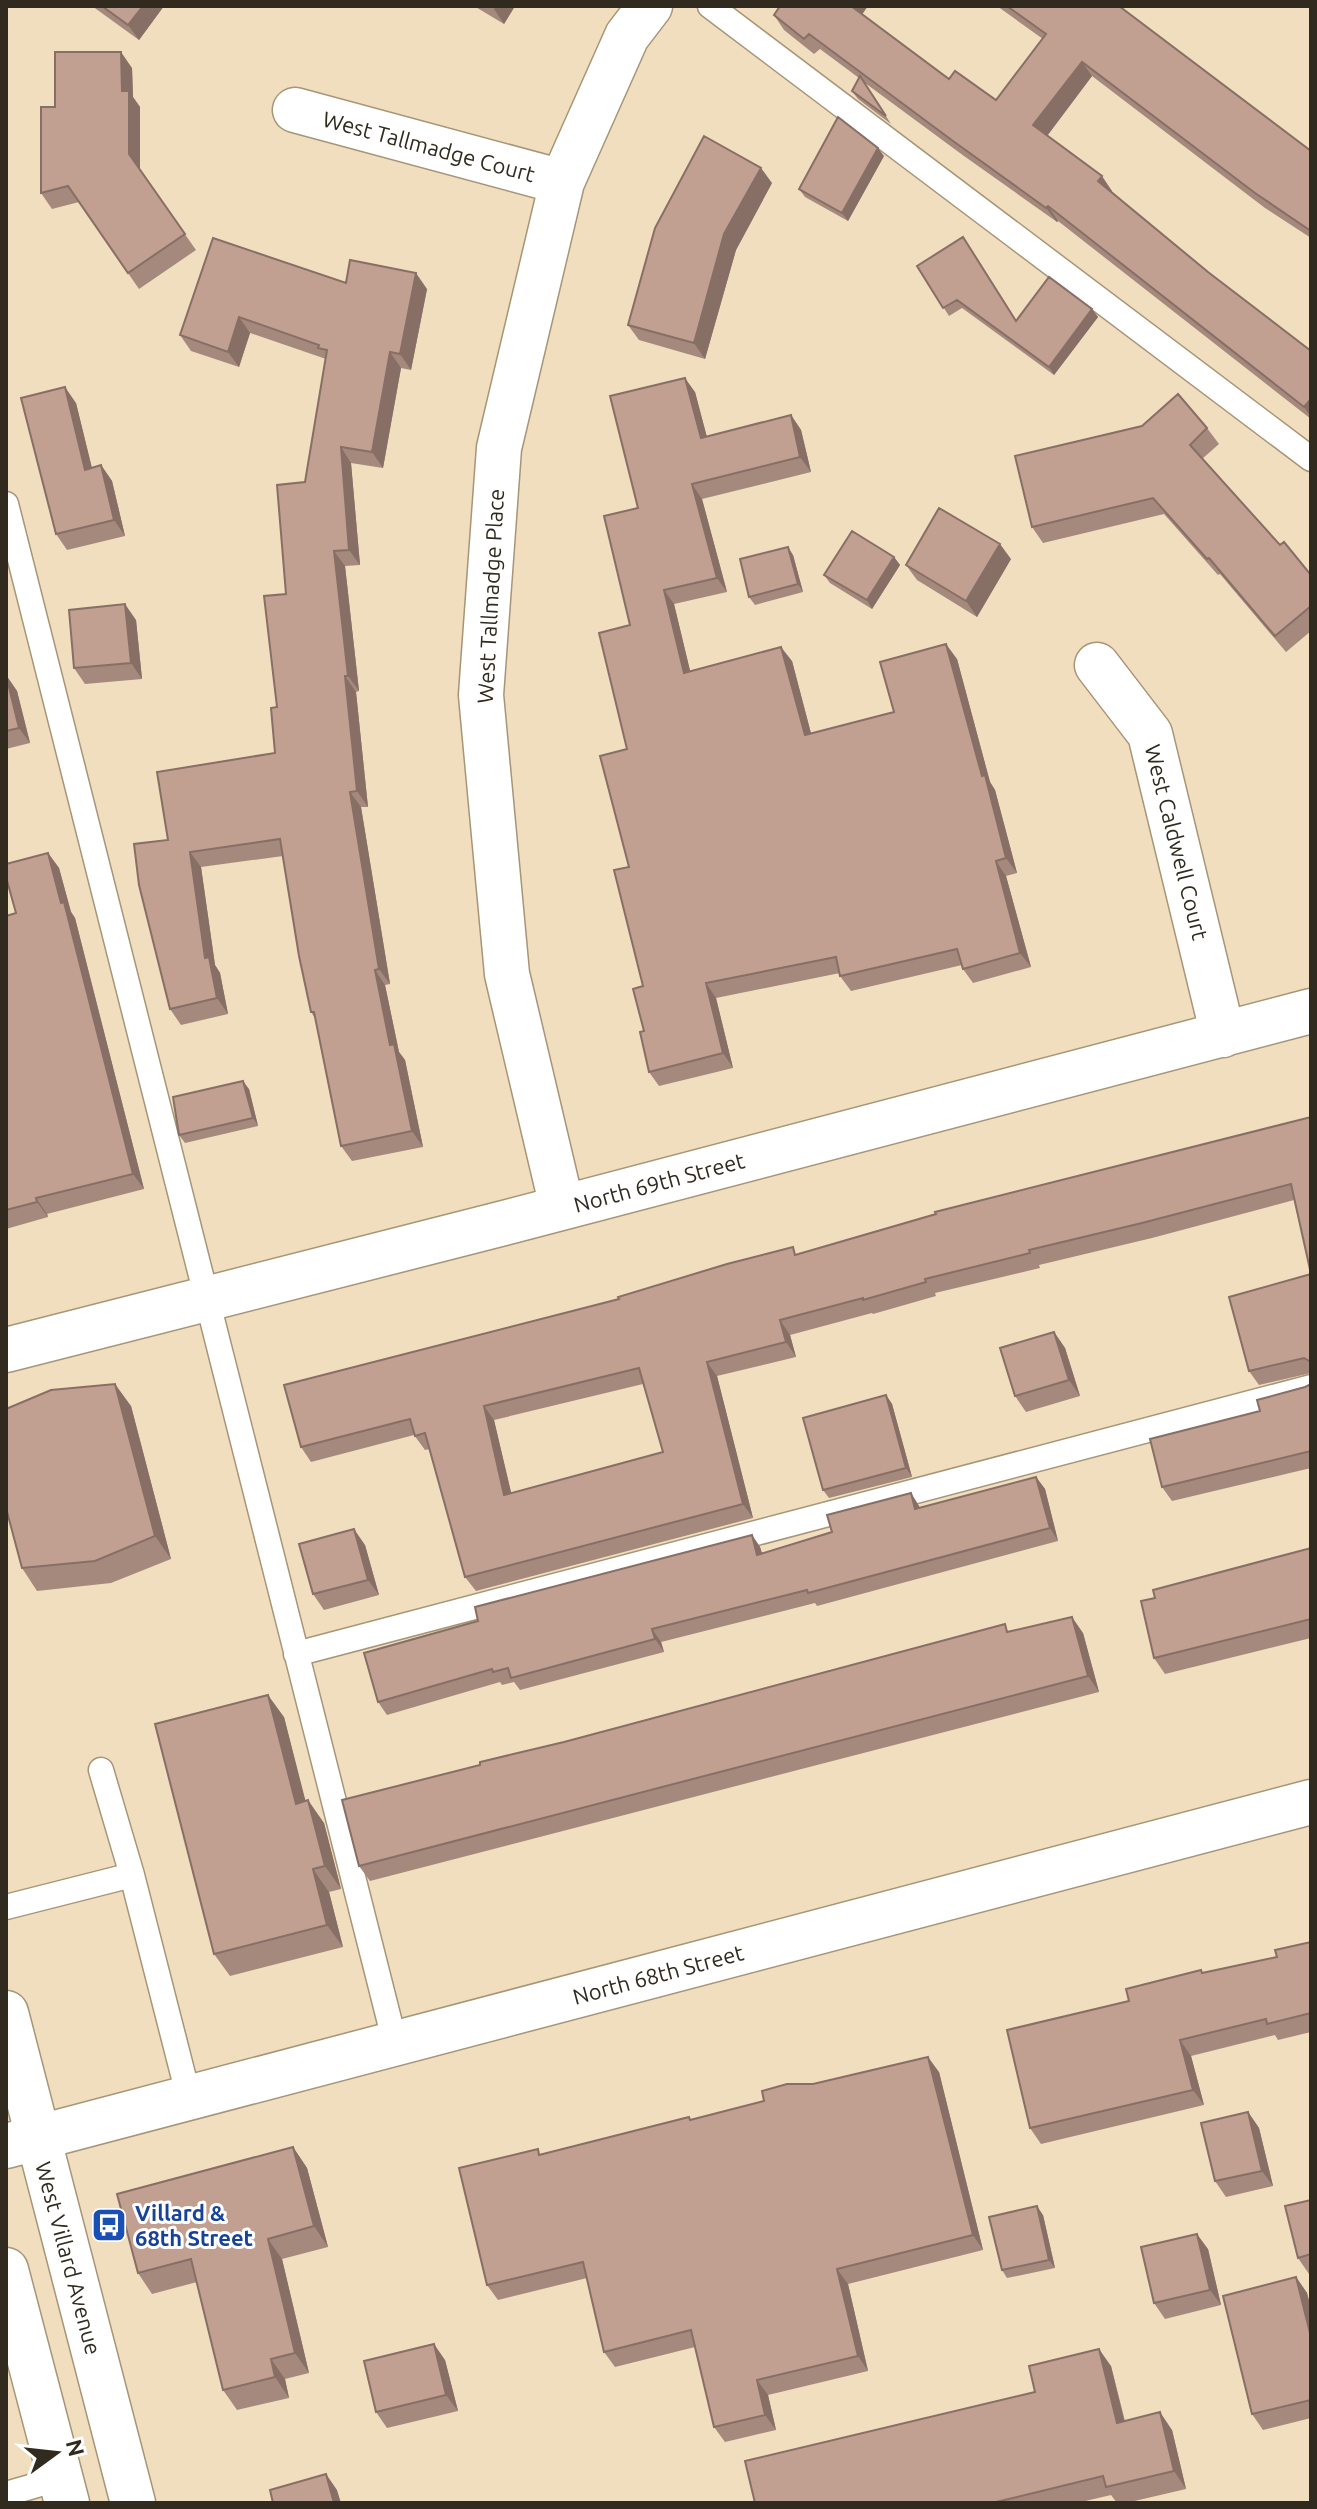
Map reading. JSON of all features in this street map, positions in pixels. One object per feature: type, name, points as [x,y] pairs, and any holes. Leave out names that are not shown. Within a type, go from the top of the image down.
[{"type":"street","name":"West Tallmadge Place","points":[[562,1207],[507,974],[481,695],[499,448],[562,182],[627,36],[650,6]]},
{"type":"street","name":"West Tallmadge Court","points":[[295,110],[562,182]]},
{"type":"street","name":"West Caldwell Court","points":[[1097,665],[1150,734],[1223,1035]]},
{"type":"street","name":"North 69th Street","points":[[6,1350],[1311,1011]]},
{"type":"street","name":"North 68th Street","points":[[22,2142],[1311,1802]]},
{"type":"street","name":"West Villard Avenue","points":[[6,2013],[22,2142],[133,2503]]},
{"type":"street","points":[[6,2270],[11,2315],[64,2491]]},
{"type":"lane","points":[[710,6],[1311,459]]},
{"type":"lane","points":[[6,504],[395,2043]]},
{"type":"lane","points":[[296,1654],[1311,1387]]},
{"type":"lane","points":[[101,1770],[132,1875],[189,2098]]},
{"type":"lane","points":[[6,1907],[132,1875]]},
{"type":"lane","points":[[6,2494],[64,2491]]},
{"type":"building","points":[[102,6],[143,6],[128,25]]},
{"type":"building","points":[[780,6],[851,6],[949,79],[955,71],[996,100],[1046,34],[1007,6],[1119,6],[1311,151],[1311,231],[1255,193],[1082,62],[1033,125],[1102,176],[1098,181],[1208,272],[1311,351],[1311,399],[1304,407],[1048,206],[1046,208],[809,34],[804,39],[774,15]]},
{"type":"building","points":[[55,52],[121,52],[122,91],[129,91],[129,154],[185,234],[128,273],[68,186],[41,193],[41,107],[55,107]]},
{"type":"building","points":[[860,76],[886,116],[852,91]]},
{"type":"building","points":[[838,117],[878,148],[842,213],[799,189]]},
{"type":"building","points":[[704,136],[761,168],[724,234],[694,343],[628,325],[655,228]]},
{"type":"building","points":[[963,237],[1016,321],[1049,277],[1092,309],[1049,367],[957,300],[943,308],[917,266]]},
{"type":"building","points":[[213,238],[346,283],[350,260],[416,273],[400,354],[390,352],[372,452],[341,447],[349,550],[334,551],[357,791],[350,792],[379,969],[375,970],[412,1131],[341,1146],[314,1012],[311,1012],[299,956],[280,839],[190,852],[205,958],[209,957],[217,998],[170,1009],[139,885],[134,844],[168,840],[157,772],[275,753],[271,708],[277,707],[264,596],[286,594],[277,485],[305,482],[327,350],[239,317],[228,352],[180,335]]},
{"type":"building","points":[[685,378],[701,438],[791,415],[800,457],[692,484],[717,578],[664,590],[684,673],[781,647],[805,735],[894,712],[880,662],[946,644],[1006,858],[996,861],[1020,953],[963,969],[957,949],[840,976],[836,957],[706,983],[723,1053],[649,1072],[640,1032],[644,1031],[633,989],[643,986],[614,870],[629,867],[600,756],[627,749],[599,633],[630,625],[604,516],[638,508],[610,396]]},
{"type":"building","points":[[65,387],[85,470],[101,465],[114,520],[56,534],[21,398]]},
{"type":"building","points":[[1178,394],[1207,428],[1190,445],[1280,545],[1284,542],[1311,575],[1311,606],[1275,636],[1153,498],[1032,527],[1015,456],[1142,426]]},
{"type":"building","points":[[939,508],[1000,544],[966,601],[906,565]]},
{"type":"building","points":[[852,531],[894,557],[867,600],[824,575]]},
{"type":"building","points":[[788,547],[798,584],[749,597],[740,559]]},
{"type":"building","points":[[125,604],[131,663],[74,668],[69,610]]},
{"type":"building","points":[[6,675],[19,728],[6,731]]},
{"type":"building","points":[[48,853],[61,903],[64,902],[133,1174],[36,1198],[37,1202],[6,1210],[6,916],[16,913],[6,877],[6,864]]},
{"type":"building","points":[[243,1081],[253,1118],[179,1135],[173,1097]]},
{"type":"building","points":[[1311,1117],[1311,1274],[1291,1184],[1029,1250],[1030,1253],[925,1279],[926,1282],[863,1300],[780,1320],[786,1342],[707,1362],[743,1504],[465,1577],[425,1433],[415,1436],[410,1419],[301,1447],[284,1385],[619,1299],[727,1264],[793,1247],[795,1255],[935,1212]],"holes":[[[639,1368],[663,1452],[504,1495],[484,1406]]]},
{"type":"building","points":[[1311,1274],[1311,1362],[1304,1358],[1249,1371],[1229,1297]]},
{"type":"building","points":[[1054,1332],[1069,1380],[1015,1396],[1000,1348]]},
{"type":"building","points":[[115,1384],[155,1536],[95,1561],[22,1568],[6,1508],[6,1409],[51,1390]]},
{"type":"building","points":[[1311,1384],[1311,1451],[1162,1487],[1150,1439],[1260,1411],[1257,1400]]},
{"type":"building","points":[[886,1395],[906,1468],[823,1490],[803,1418]]},
{"type":"building","points":[[1036,1477],[1050,1528],[808,1593],[807,1590],[652,1629],[655,1639],[511,1678],[508,1668],[493,1672],[492,1669],[378,1702],[364,1653],[478,1621],[475,1607],[752,1535],[757,1555],[832,1532],[827,1515],[911,1493],[915,1509]]},
{"type":"building","points":[[354,1529],[368,1580],[313,1594],[299,1544]]},
{"type":"building","points":[[1311,1548],[1311,1619],[1154,1658],[1141,1601],[1155,1598],[1153,1590]]},
{"type":"building","points":[[1072,1617],[1088,1676],[359,1866],[342,1800],[1005,1624],[1007,1632]]},
{"type":"building","points":[[268,1695],[296,1804],[308,1800],[325,1866],[313,1869],[327,1925],[214,1954],[155,1724]]},
{"type":"building","points":[[1311,1942],[1311,2013],[1267,2024],[1266,2019],[1180,2040],[1193,2090],[1030,2128],[1007,2030],[1129,2001],[1126,1989],[1201,1970],[1202,1973],[1277,1957],[1275,1950]]},
{"type":"building","points":[[928,2057],[973,2235],[837,2269],[858,2356],[757,2380],[765,2415],[714,2427],[691,2330],[604,2352],[583,2262],[487,2285],[459,2168],[538,2149],[539,2155],[689,2117],[690,2120],[764,2101],[762,2091],[787,2084],[813,2084]]},
{"type":"building","points":[[1248,2112],[1262,2171],[1215,2181],[1201,2123]]},
{"type":"building","points":[[293,2147],[314,2226],[268,2239],[295,2353],[271,2359],[275,2377],[223,2390],[191,2259],[138,2273],[117,2194]]},
{"type":"building","points":[[1311,2200],[1311,2254],[1298,2258],[1285,2206]]},
{"type":"building","points":[[1037,2206],[1049,2260],[1002,2270],[989,2217]]},
{"type":"building","points":[[1197,2234],[1210,2290],[1154,2303],[1141,2247]]},
{"type":"building","points":[[1296,2277],[1311,2337],[1311,2400],[1252,2414],[1223,2296]]},
{"type":"building","points":[[434,2344],[446,2395],[376,2412],[364,2361]]},
{"type":"building","points":[[1099,2349],[1117,2423],[1160,2412],[1174,2471],[1106,2487],[1103,2476],[992,2503],[755,2503],[745,2461],[1035,2392],[1029,2366]]},
{"type":"building","points":[[326,2474],[334,2503],[273,2503],[270,2490]]},
{"type":"place","name":"Villard & 68th Street","points":[[109,2225]]}]
